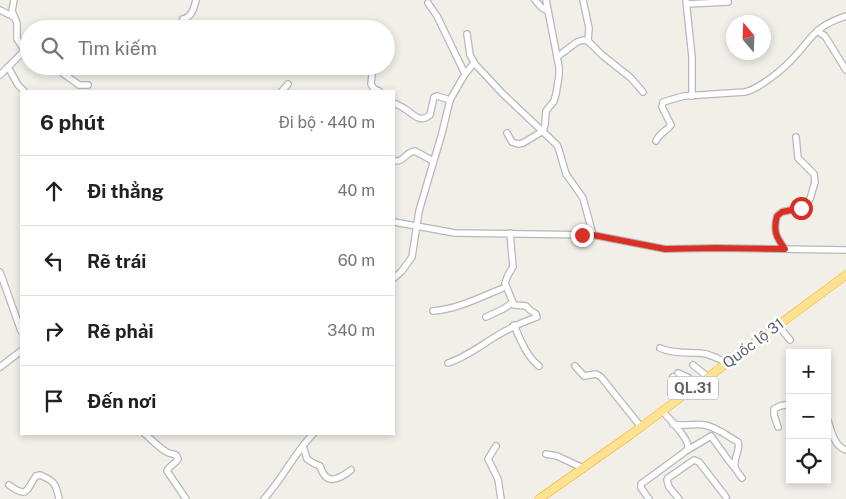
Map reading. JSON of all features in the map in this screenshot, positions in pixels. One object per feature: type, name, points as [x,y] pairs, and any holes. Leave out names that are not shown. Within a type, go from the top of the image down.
[{"type":"highway","name":"Quốc lộ 31","points":[[539,499],[641,427],[846,275]]},
{"type":"street","points":[[14,0],[12,11],[17,23],[17,39],[20,42]]},
{"type":"street","points":[[183,19],[189,16],[196,0]]},
{"type":"street","points":[[535,0],[548,11]]},
{"type":"street","points":[[507,133],[512,142],[518,144],[543,130],[546,111],[554,101],[560,73],[546,0]]},
{"type":"street","points":[[583,0],[588,24],[588,41]]},
{"type":"street","points":[[692,96],[692,57],[687,2],[728,2]]},
{"type":"street","points":[[428,3],[437,16],[465,74]]},
{"type":"street","points":[[0,10],[14,17]]},
{"type":"street","points":[[656,140],[671,125],[662,107],[662,102],[676,98],[745,92],[753,89],[789,63],[817,31],[827,24],[846,16]]},
{"type":"street","points":[[817,31],[825,36],[846,70]]},
{"type":"street","points":[[467,34],[474,63],[502,94],[543,130],[558,148],[566,174],[583,198],[593,235]]},
{"type":"street","points":[[557,57],[577,42],[588,41],[631,78],[643,92]]},
{"type":"street","points":[[0,75],[20,56]]},
{"type":"street","points":[[395,277],[411,261],[419,211],[450,100],[465,74],[474,63]]},
{"type":"street","points":[[8,67],[23,90]]},
{"type":"street","points":[[65,75],[78,85],[88,85]]},
{"type":"street","points":[[372,75],[371,84],[377,90]]},
{"type":"street","points":[[283,90],[288,84]]},
{"type":"street","points":[[395,104],[417,118],[423,119],[428,118],[430,115],[434,96],[450,100]]},
{"type":"street","points":[[785,249],[776,234],[777,216],[782,212],[805,206],[810,199],[815,182],[814,174],[798,158],[796,137]]},
{"type":"street","points":[[395,161],[401,160],[408,153],[415,151],[433,161]]},
{"type":"street","points":[[395,222],[455,233],[593,235],[665,249],[846,250]]},
{"type":"street","points":[[448,363],[457,361],[475,351],[514,325],[537,316],[526,306],[515,306],[506,288],[506,281],[512,267],[510,234]]},
{"type":"street","points":[[0,273],[20,328]]},
{"type":"street","points":[[433,311],[460,306],[506,288]]},
{"type":"street","points":[[486,317],[503,310],[512,303]]},
{"type":"street","points":[[514,325],[527,351],[539,366]]},
{"type":"street","points":[[778,325],[790,340]]},
{"type":"street","points":[[660,348],[670,352],[707,354],[726,363]]},
{"type":"street","points":[[0,367],[20,352]]},
{"type":"street","points":[[693,365],[708,377]]},
{"type":"street","points":[[575,366],[584,376],[596,374],[601,377],[641,427]]},
{"type":"street","points":[[678,373],[689,378],[697,385]]},
{"type":"street","points":[[673,377],[687,392]]},
{"type":"street","points":[[778,426],[774,409],[786,405]]},
{"type":"street","points":[[662,411],[685,439],[688,445],[686,451]]},
{"type":"street","points":[[673,424],[707,426],[719,430],[738,442],[739,446],[735,461],[736,468]]},
{"type":"street","points":[[831,428],[837,444],[846,450]]},
{"type":"street","points":[[146,435],[166,452],[177,456],[178,460],[167,472],[186,499]]},
{"type":"street","points":[[264,499],[312,435]]},
{"type":"street","points":[[649,499],[641,488],[641,484],[686,451],[711,436],[742,478]]},
{"type":"street","points":[[303,446],[307,459],[320,466],[324,475],[333,480],[344,476],[351,470]]},
{"type":"street","points":[[496,446],[488,459],[498,479],[501,499]]},
{"type":"street","points":[[546,454],[557,456],[583,468]]},
{"type":"street","points":[[679,499],[667,480],[694,460],[699,462],[726,497]]},
{"type":"street","points":[[9,485],[18,491],[24,492],[36,476],[40,475],[53,482],[57,488],[59,499]]},
{"type":"route","points":[[582,235],[593,235],[665,249],[785,249],[776,234],[777,216],[782,212],[801,208]]}]
